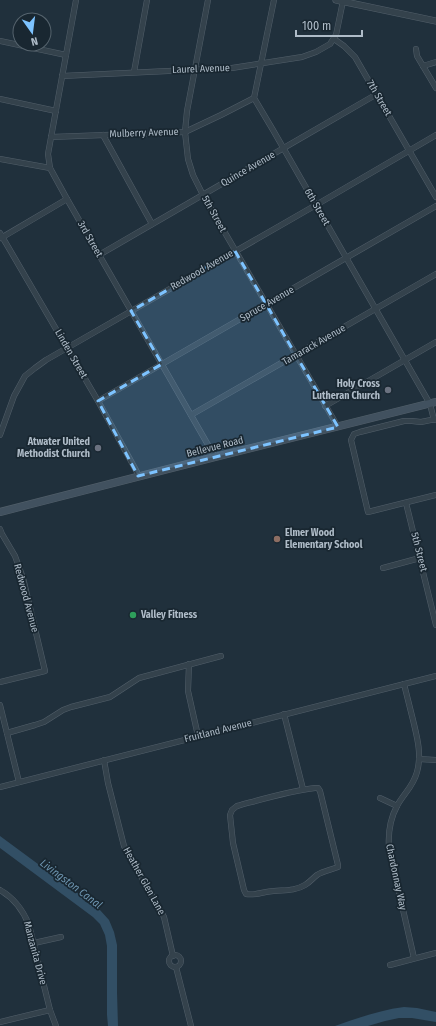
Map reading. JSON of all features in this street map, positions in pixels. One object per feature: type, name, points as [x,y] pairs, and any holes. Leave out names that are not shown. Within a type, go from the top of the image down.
[{"type":"main road","name":"Bellevue Road","points":[[0,512],[138,476],[433,403]]},
{"type":"street","name":"3rd Street","points":[[74,0],[66,55],[48,154],[50,168],[215,457]]},
{"type":"street","points":[[134,72],[148,0]]},
{"type":"street","name":"5th Street","points":[[208,0],[187,111],[185,132],[188,158],[193,175],[235,251],[338,427]]},
{"type":"street","points":[[254,98],[274,0]]},
{"type":"street","points":[[336,0],[436,21]]},
{"type":"street","points":[[334,39],[343,2]]},
{"type":"street","name":"Laurel Avenue","points":[[62,76],[232,68],[302,57],[316,52],[330,44],[334,39]]},
{"type":"street","name":"7th Street","points":[[334,39],[355,57],[436,197]]},
{"type":"street","points":[[0,41],[66,55]]},
{"type":"street","points":[[416,49],[417,56],[436,88]]},
{"type":"street","points":[[423,66],[436,62]]},
{"type":"street","name":"Quince Avenue","points":[[99,255],[377,94]]},
{"type":"street","name":"Mulberry Avenue","points":[[51,137],[185,132],[254,98]]},
{"type":"street","name":"6th Street","points":[[254,98],[405,360],[433,403],[435,419]]},
{"type":"street","points":[[0,99],[56,111]]},
{"type":"street","points":[[102,135],[152,224]]},
{"type":"street","name":"Redwood Avenue","points":[[0,435],[14,396],[26,376],[46,360],[436,135]]},
{"type":"street","points":[[0,159],[50,168]]},
{"type":"street","points":[[1,236],[67,200]]},
{"type":"street","name":"Spruce Avenue","points":[[98,401],[436,206]]},
{"type":"street","name":"Linden Street","points":[[1,236],[98,401],[138,476]]},
{"type":"street","name":"Tamarack Avenue","points":[[191,415],[436,274]]},
{"type":"street","points":[[325,406],[436,342]]},
{"type":"street","points":[[435,419],[421,422],[412,420],[404,421],[354,434],[351,440],[368,512],[436,495]]},
{"type":"street","name":"5th Street","points":[[406,502],[436,625]]},
{"type":"street","name":"Redwood Avenue","points":[[0,529],[15,556],[23,578],[45,671],[0,682]]},
{"type":"street","points":[[383,568],[420,558]]},
{"type":"street","points":[[7,733],[35,726],[71,707],[110,697],[139,678],[221,656]]},
{"type":"street","points":[[189,664],[188,691],[198,736]]},
{"type":"street","name":"Fruitland Avenue","points":[[0,787],[436,676]]},
{"type":"street","name":"Chardonnay Way","points":[[404,684],[418,745],[419,759],[413,783],[397,806],[390,822],[388,840],[414,958]]},
{"type":"street","points":[[0,705],[19,782]]},
{"type":"street","points":[[284,714],[303,789]]},
{"type":"street","points":[[419,759],[436,760]]},
{"type":"street","name":"Heather Glen Lane","points":[[104,760],[108,783],[124,846],[164,917],[173,956],[170,958],[169,964],[176,967],[191,1026]]},
{"type":"street","points":[[318,788],[320,791],[338,866],[317,875],[306,885],[297,889],[251,895],[246,894],[233,843],[230,815],[232,810],[237,806],[303,789],[318,788]]},
{"type":"street","points":[[380,798],[397,806]]},
{"type":"street","name":"Manzanita Drive","points":[[0,890],[12,899],[23,913],[29,925],[50,1010],[56,1026]]},
{"type":"street","points":[[34,943],[61,937]]},
{"type":"street","points":[[390,964],[436,953]]},
{"type":"street","points":[[0,1022],[50,1010]]},
{"type":"highlighted area","points":[[235,251],[338,427],[138,476],[98,401],[162,364],[131,311]]},
{"type":"water","points":[[0,836],[99,909],[109,920],[117,945],[118,1026],[108,1026],[107,946],[105,935],[100,924],[93,917],[0,848]]},
{"type":"water","points":[[404,1007],[436,1012],[436,1022],[412,1018],[399,1018],[368,1026],[335,1026],[378,1012]]},
{"type":"place","name":"Holy Cross Lutheran Church","points":[[388,390]]},
{"type":"place","name":"Atwater United Methodist Church","points":[[98,448]]},
{"type":"place","name":"Elmer Wood Elementary School","points":[[277,539]]},
{"type":"place","name":"Valley Fitness","points":[[133,615]]},
{"type":"water label","name":"Livingston Canal","points":[[71,884]]}]
